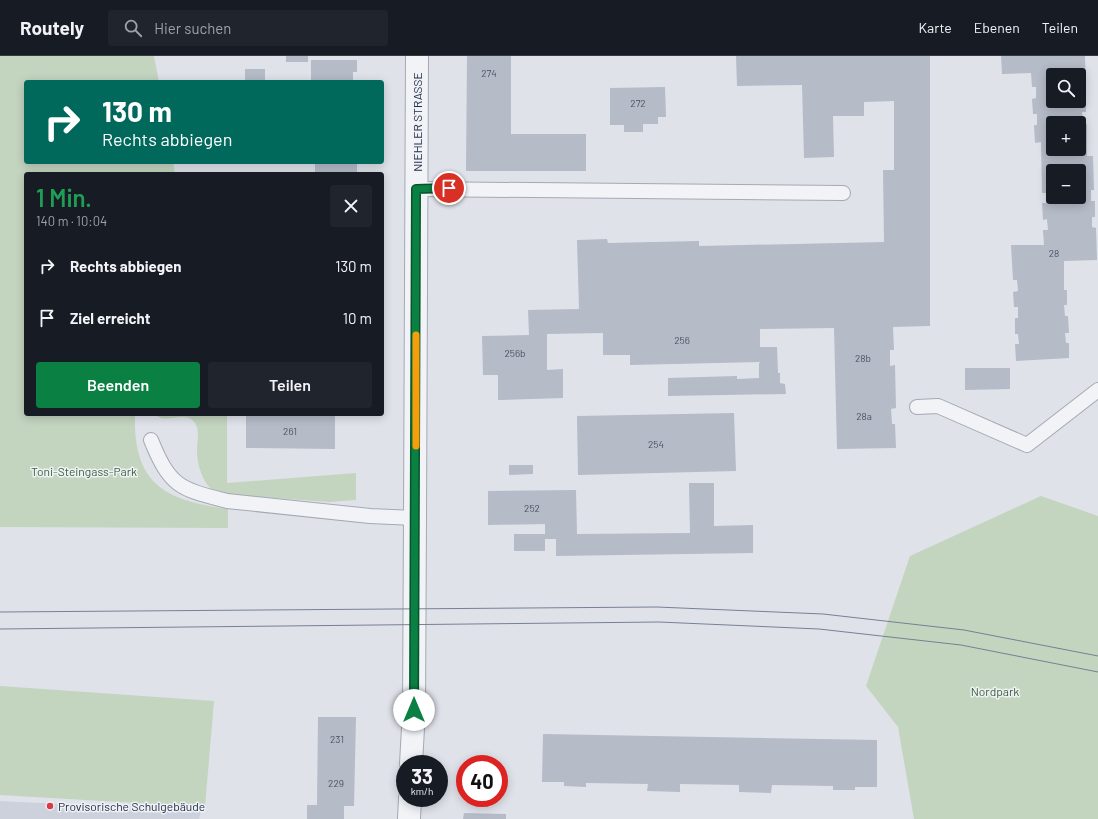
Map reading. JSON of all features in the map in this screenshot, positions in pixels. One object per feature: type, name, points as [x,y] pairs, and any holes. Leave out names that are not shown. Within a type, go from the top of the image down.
[{"type":"street","name":"NIEHLER STRASSE","points":[[412,755],[414,710],[417,56]]},
{"type":"street","points":[[408,819],[409,807]]},
{"type":"lane","points":[[416,189],[843,193]]},
{"type":"lane","points":[[917,407],[938,406],[1027,445],[1098,390]]},
{"type":"lane","points":[[151,440],[157,456],[174,481],[186,490],[204,496],[227,501],[370,516],[415,518]]},
{"type":"shaded area","name":"Provisorische Schulgebäude","points":[[0,801],[201,811],[199,819],[0,819]]},
{"type":"green space","name":"Toni-Steingass-Park","points":[[0,56],[154,56],[159,80],[24,80],[24,164],[173,164],[175,172],[24,172],[24,416],[135,416],[136,438],[140,457],[147,472],[157,484],[170,493],[186,500],[228,509],[228,528],[0,527]]},
{"type":"green space","points":[[158,416],[227,416],[227,483],[356,473],[356,500],[329,502],[218,494],[213,491],[202,476],[197,457],[198,433],[195,423],[186,417]]},
{"type":"green space","name":"Nordpark","points":[[1041,496],[1098,516],[1098,819],[914,819],[898,727],[866,686],[910,556]]},
{"type":"green space","points":[[0,686],[214,701],[205,807],[0,795]]},
{"type":"building","points":[[286,56],[308,56],[308,62],[286,62]]},
{"type":"building","points":[[467,56],[511,56],[511,134],[586,134],[586,171],[466,171]]},
{"type":"building","points":[[736,56],[930,56],[930,326],[893,327],[894,350],[890,350],[890,366],[895,365],[896,408],[891,409],[892,424],[895,424],[896,448],[837,449],[834,328],[760,329],[760,347],[777,347],[778,373],[780,373],[780,383],[785,384],[786,394],[668,396],[668,378],[737,376],[737,379],[759,378],[759,363],[761,362],[630,365],[630,355],[603,355],[603,333],[547,334],[547,370],[563,369],[563,398],[498,400],[498,375],[483,375],[482,336],[529,335],[528,310],[579,309],[577,240],[607,239],[608,243],[699,241],[699,246],[884,242],[883,170],[894,170],[894,101],[864,102],[864,116],[833,116],[834,157],[804,158],[802,85],[737,86]]},
{"type":"building","points":[[1001,56],[1085,56],[1085,68],[1046,68],[1046,108],[1086,108],[1086,112],[1082,112],[1082,116],[1046,116],[1046,156],[1086,156],[1087,124],[1087,156],[1093,156],[1094,190],[1091,190],[1091,201],[1095,201],[1095,217],[1092,217],[1092,227],[1096,228],[1097,260],[1064,261],[1064,290],[1067,290],[1067,305],[1064,305],[1065,316],[1068,316],[1069,333],[1065,333],[1066,343],[1069,343],[1069,358],[1016,361],[1015,344],[1019,344],[1018,334],[1015,334],[1015,318],[1018,318],[1018,307],[1014,307],[1013,292],[1018,291],[1017,280],[1013,280],[1011,245],[1044,245],[1043,230],[1048,230],[1047,219],[1043,220],[1042,203],[1086,204],[1086,164],[1046,164],[1046,193],[1042,193],[1041,142],[1035,143],[1034,125],[1037,125],[1037,114],[1033,114],[1032,99],[1036,98],[1036,87],[1032,87],[1031,73],[1002,74]]},
{"type":"building","points":[[311,60],[357,60],[357,72],[353,72],[353,80],[311,80]]},
{"type":"building","points":[[245,69],[265,69],[265,80],[245,80]]},
{"type":"building","points":[[665,87],[666,117],[658,117],[658,124],[643,124],[643,132],[624,132],[624,125],[610,125],[610,88]]},
{"type":"building","points":[[315,164],[357,164],[357,172],[315,172]]},
{"type":"building","points":[[965,368],[1010,368],[1010,389],[965,390]]},
{"type":"building","points":[[734,413],[736,471],[578,475],[577,416]]},
{"type":"building","points":[[246,416],[335,416],[335,449],[246,448]]},
{"type":"building","points":[[509,465],[533,465],[533,474],[509,475]]},
{"type":"building","points":[[689,483],[714,483],[714,526],[753,525],[753,553],[556,556],[556,539],[545,539],[545,551],[514,551],[514,534],[545,534],[545,524],[488,525],[488,491],[576,490],[577,534],[690,533]]},
{"type":"building","points":[[318,717],[356,717],[354,806],[344,806],[344,819],[307,819],[307,805],[317,805]]},
{"type":"building","points":[[543,734],[877,740],[877,787],[855,787],[855,790],[833,790],[833,786],[772,785],[771,793],[739,792],[739,785],[680,784],[680,792],[647,791],[648,784],[586,783],[586,787],[564,786],[564,782],[542,782]]},
{"type":"building","points":[[464,813],[506,814],[506,819],[463,819]]},
{"type":"tram line","points":[[0,612],[657,607],[823,614],[964,630],[1098,656]]},
{"type":"tram line","points":[[0,629],[659,622],[819,629],[961,645],[1098,672]]},
{"type":"slow traffic","points":[[416,335],[416,446]]},
{"type":"place","name":"Provisorische Schulgebäude","points":[[50,806]]},
{"type":"route","points":[[414,710],[416,189],[449,188]]}]
